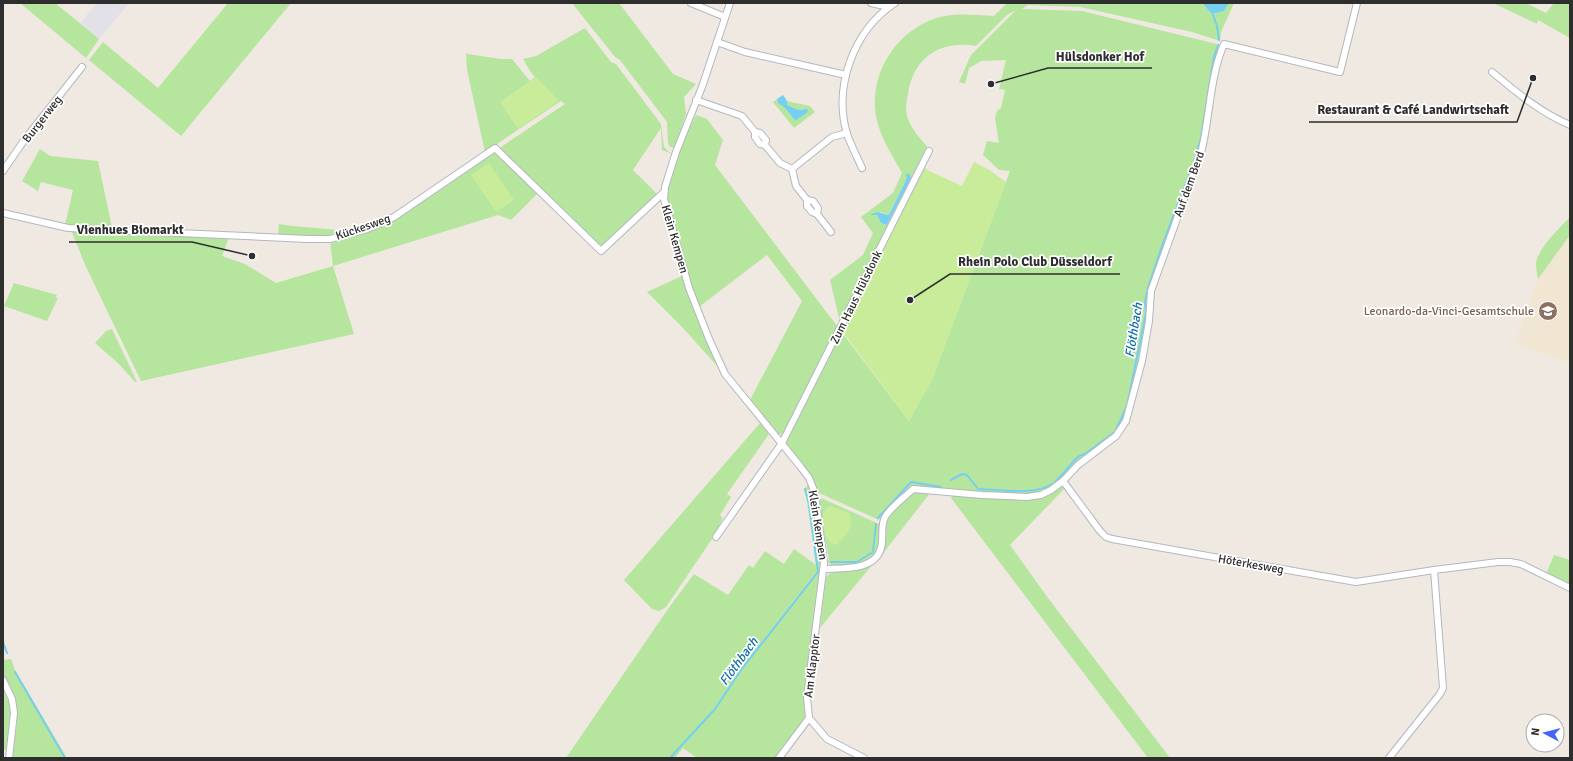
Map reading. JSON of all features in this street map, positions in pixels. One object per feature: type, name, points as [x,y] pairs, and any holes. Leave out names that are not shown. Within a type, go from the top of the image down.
[{"type":"street","points":[[691,3],[725,17]]},
{"type":"street","name":"Klein Kempen","points":[[730,3],[702,87],[679,144],[663,193],[687,282],[720,365],[730,382],[806,473],[813,488],[818,510],[824,569]]},
{"type":"street","points":[[871,3],[889,7]]},
{"type":"street","points":[[862,168],[847,134],[843,107],[846,75],[854,51],[871,24],[889,7],[896,3]]},
{"type":"street","name":"Auf dem Berd","points":[[1063,481],[1078,465],[1116,436],[1126,421],[1142,361],[1149,321],[1151,291],[1202,149],[1207,130],[1216,66],[1224,44],[1340,72],[1357,3]]},
{"type":"street","points":[[717,42],[749,54],[846,75]]},
{"type":"street","name":"Burgerweg","points":[[3,171],[25,139],[82,67]]},
{"type":"street","points":[[1492,72],[1555,119],[1570,125]]},
{"type":"street","points":[[696,100],[742,116],[755,132],[755,137],[760,144],[765,145],[780,163],[792,169]]},
{"type":"street","points":[[792,169],[832,137],[847,134]]},
{"type":"street","name":"Kückesweg","points":[[3,213],[68,228],[308,239],[330,238],[367,229],[394,217],[495,148],[601,251],[663,193]]},
{"type":"street","name":"Zum Haus Hülsdonk","points":[[782,443],[929,151]]},
{"type":"street","points":[[792,169],[793,179],[796,186],[807,200],[807,206],[812,212],[817,214],[831,232]]},
{"type":"street","points":[[716,537],[782,443]]},
{"type":"street","points":[[824,569],[860,567],[874,559],[881,548],[882,523],[885,516],[913,489],[1027,497],[1041,495],[1063,481]]},
{"type":"street","name":"Höterkesweg","points":[[1063,481],[1100,531],[1106,537],[1112,539],[1356,582],[1434,570],[1498,562],[1510,562],[1523,565],[1570,588]]},
{"type":"street","name":"Am Klapptor","points":[[809,718],[807,698],[824,569]]},
{"type":"street","points":[[1389,758],[1442,690],[1434,570]]},
{"type":"street","points":[[3,680],[12,699],[14,713],[9,758]]},
{"type":"street","points":[[779,758],[809,718],[827,739],[864,758]]},
{"type":"shaded area","points":[[97,3],[129,3],[99,39],[80,23]]},
{"type":"shaded area","name":"Leonardo-da-Vinci-Gesamtschule","points":[[1570,235],[1570,363],[1515,344],[1538,279]]},
{"type":"green space","points":[[20,3],[55,3],[99,39],[86,58]]},
{"type":"green space","points":[[228,3],[291,3],[181,136],[89,60],[103,42],[158,88]]},
{"type":"green space","points":[[572,3],[619,3],[673,74],[696,84],[684,97],[686,114],[674,148],[670,147],[668,143],[667,122],[620,60],[615,57]]},
{"type":"green space","points":[[1007,3],[1202,3],[1212,14],[1224,11],[1229,3],[1234,3],[1221,32],[1220,41],[1192,32],[1080,7],[1028,5],[1022,9],[1082,11],[1221,45],[1215,60],[1204,137],[1149,290],[1146,332],[1142,350],[1127,410],[1123,422],[1114,437],[1078,461],[1053,487],[1042,491],[1025,494],[985,494],[912,485],[879,520],[817,492],[804,466],[786,444],[786,439],[835,345],[832,341],[783,434],[778,434],[750,400],[802,301],[767,255],[699,307],[691,285],[666,199],[667,189],[677,156],[696,115],[707,119],[723,140],[715,165],[909,421],[932,379],[1010,171],[999,170],[983,155],[987,141],[999,143],[995,118],[997,111],[1001,108],[1005,90],[999,89],[1006,60],[981,61],[969,68],[965,84],[959,82],[971,55],[1016,10],[1007,15],[976,46],[951,46],[940,49],[930,54],[922,61],[911,81],[906,104],[906,113],[914,130],[927,146],[840,322],[830,280],[863,255],[873,233],[861,217],[893,193],[902,173],[882,135],[877,121],[875,104],[876,86],[881,70],[889,55],[900,41],[913,30],[928,21],[945,16],[969,14],[994,16]],"holes":[[[907,175],[911,178],[887,225],[881,223],[877,215],[871,215],[881,212],[888,215],[907,178]]]},
{"type":"green space","points":[[1493,3],[1526,3],[1546,13],[1554,3],[1570,3],[1570,38],[1538,20],[1537,24]]},
{"type":"green space","points":[[585,28],[611,62],[616,64],[661,124],[664,147],[673,154],[662,150],[661,128],[633,170],[658,195],[600,247],[498,149],[565,104],[561,101],[485,152],[467,70],[466,53],[501,59],[512,59],[530,81],[535,77],[523,59],[536,56]]},
{"type":"green space","points":[[536,77],[559,101],[518,129],[500,102]]},
{"type":"green space","points":[[777,99],[778,103],[785,108],[794,119],[804,109],[799,110],[787,105],[787,101],[810,106],[815,112],[794,128],[773,102]]},
{"type":"green space","points":[[40,149],[50,156],[98,161],[112,228],[65,225],[73,190],[41,182],[38,191],[22,181]]},
{"type":"green space","points":[[496,151],[538,193],[511,220],[498,215],[333,266],[330,241],[377,228]]},
{"type":"green space","points":[[974,162],[988,169],[1006,182],[932,379],[909,421],[842,331],[923,166],[929,171],[962,186]]},
{"type":"green space","points":[[489,163],[514,200],[496,212],[471,175]]},
{"type":"green space","points":[[1570,217],[1570,235],[1538,279],[1536,263],[1541,251],[1550,238]]},
{"type":"green space","points":[[279,224],[349,231],[329,236],[278,235]]},
{"type":"green space","points":[[71,230],[229,237],[222,256],[245,264],[276,283],[333,266],[354,334],[141,381],[86,267]]},
{"type":"green space","points":[[682,276],[705,337],[720,369],[683,328],[647,292]]},
{"type":"green space","points":[[14,283],[57,295],[56,298],[58,298],[47,321],[4,306]]},
{"type":"green space","points":[[112,329],[137,382],[135,382],[119,364],[95,343],[106,331]]},
{"type":"green space","points":[[760,423],[769,434],[727,494],[731,497],[720,515],[723,518],[714,536],[666,607],[659,611],[652,609],[624,580]]},
{"type":"green space","points":[[809,484],[814,502],[823,562],[804,699],[805,717],[776,758],[697,758],[683,748],[675,758],[566,758],[668,609],[694,574],[728,595],[749,565],[753,568],[765,551],[784,564],[794,549],[816,565],[804,489]]},
{"type":"green space","points":[[1059,486],[1065,488],[1010,545],[1048,598],[1170,758],[1148,758],[951,498],[953,495],[967,495],[981,499],[1026,499]]},
{"type":"green space","points":[[918,492],[930,493],[881,556],[883,528],[886,519],[893,509],[908,497]]},
{"type":"green space","points":[[821,498],[879,524],[878,546],[873,557],[860,564],[844,567],[831,565],[827,561],[829,560],[818,501]]},
{"type":"green space","points":[[831,506],[849,513],[851,518],[851,526],[849,530],[838,544],[834,545],[828,540],[824,530],[823,521],[823,514],[825,510],[827,507]]},
{"type":"green space","points":[[1554,555],[1570,560],[1570,586],[1546,574]]},
{"type":"green space","points":[[872,565],[820,628],[826,577],[836,571],[863,569]]},
{"type":"green space","points":[[11,659],[15,670],[67,758],[12,758],[17,725],[16,707],[3,675],[3,660]]},
{"type":"green space","points":[[3,689],[11,708],[12,715],[7,751],[3,749]]},
{"type":"water","points":[[1202,3],[1229,3],[1224,11],[1212,14]]},
{"type":"water","points":[[783,95],[787,101],[787,105],[799,110],[807,109],[808,112],[796,120],[794,119],[785,108],[778,103],[777,99]]},
{"type":"water","points":[[906,173],[910,175],[911,178],[887,225],[881,223],[877,215],[869,215],[878,212],[888,215],[890,213],[907,178]]},
{"type":"waterway","name":"Flöthbach","points":[[1212,12],[1217,26],[1219,40]]},
{"type":"waterway","name":"Flöthbach","points":[[951,480],[962,474],[967,475],[978,489],[1007,491],[1038,490],[1054,483],[1079,456],[1085,454],[1115,432],[1127,406],[1146,313],[1145,301],[1148,288],[1163,243],[1194,162],[1201,138],[1214,57],[1218,45]]},
{"type":"waterway","name":"Flöthbach","points":[[878,518],[911,482],[941,487]]},
{"type":"waterway","name":"Flöthbach","points":[[670,758],[715,709],[741,670],[818,572],[809,503],[805,489]]},
{"type":"waterway","name":"Flöthbach","points":[[831,562],[857,562],[873,552],[876,524]]},
{"type":"waterway","points":[[3,642],[7,653]]},
{"type":"waterway","points":[[15,672],[65,758]]},
{"type":"place","name":"Restaurant & Café Landwirtschaft","points":[[1533,78]]},
{"type":"place","name":"Hülsdonker Hof","points":[[991,84]]},
{"type":"place","name":"Vienhues Biomarkt","points":[[252,256]]},
{"type":"place","name":"Rhein Polo Club Düsseldorf","points":[[910,300]]},
{"type":"place","name":"Leonardo-da-Vinci-Gesamtschule","points":[[1548,311]]}]
